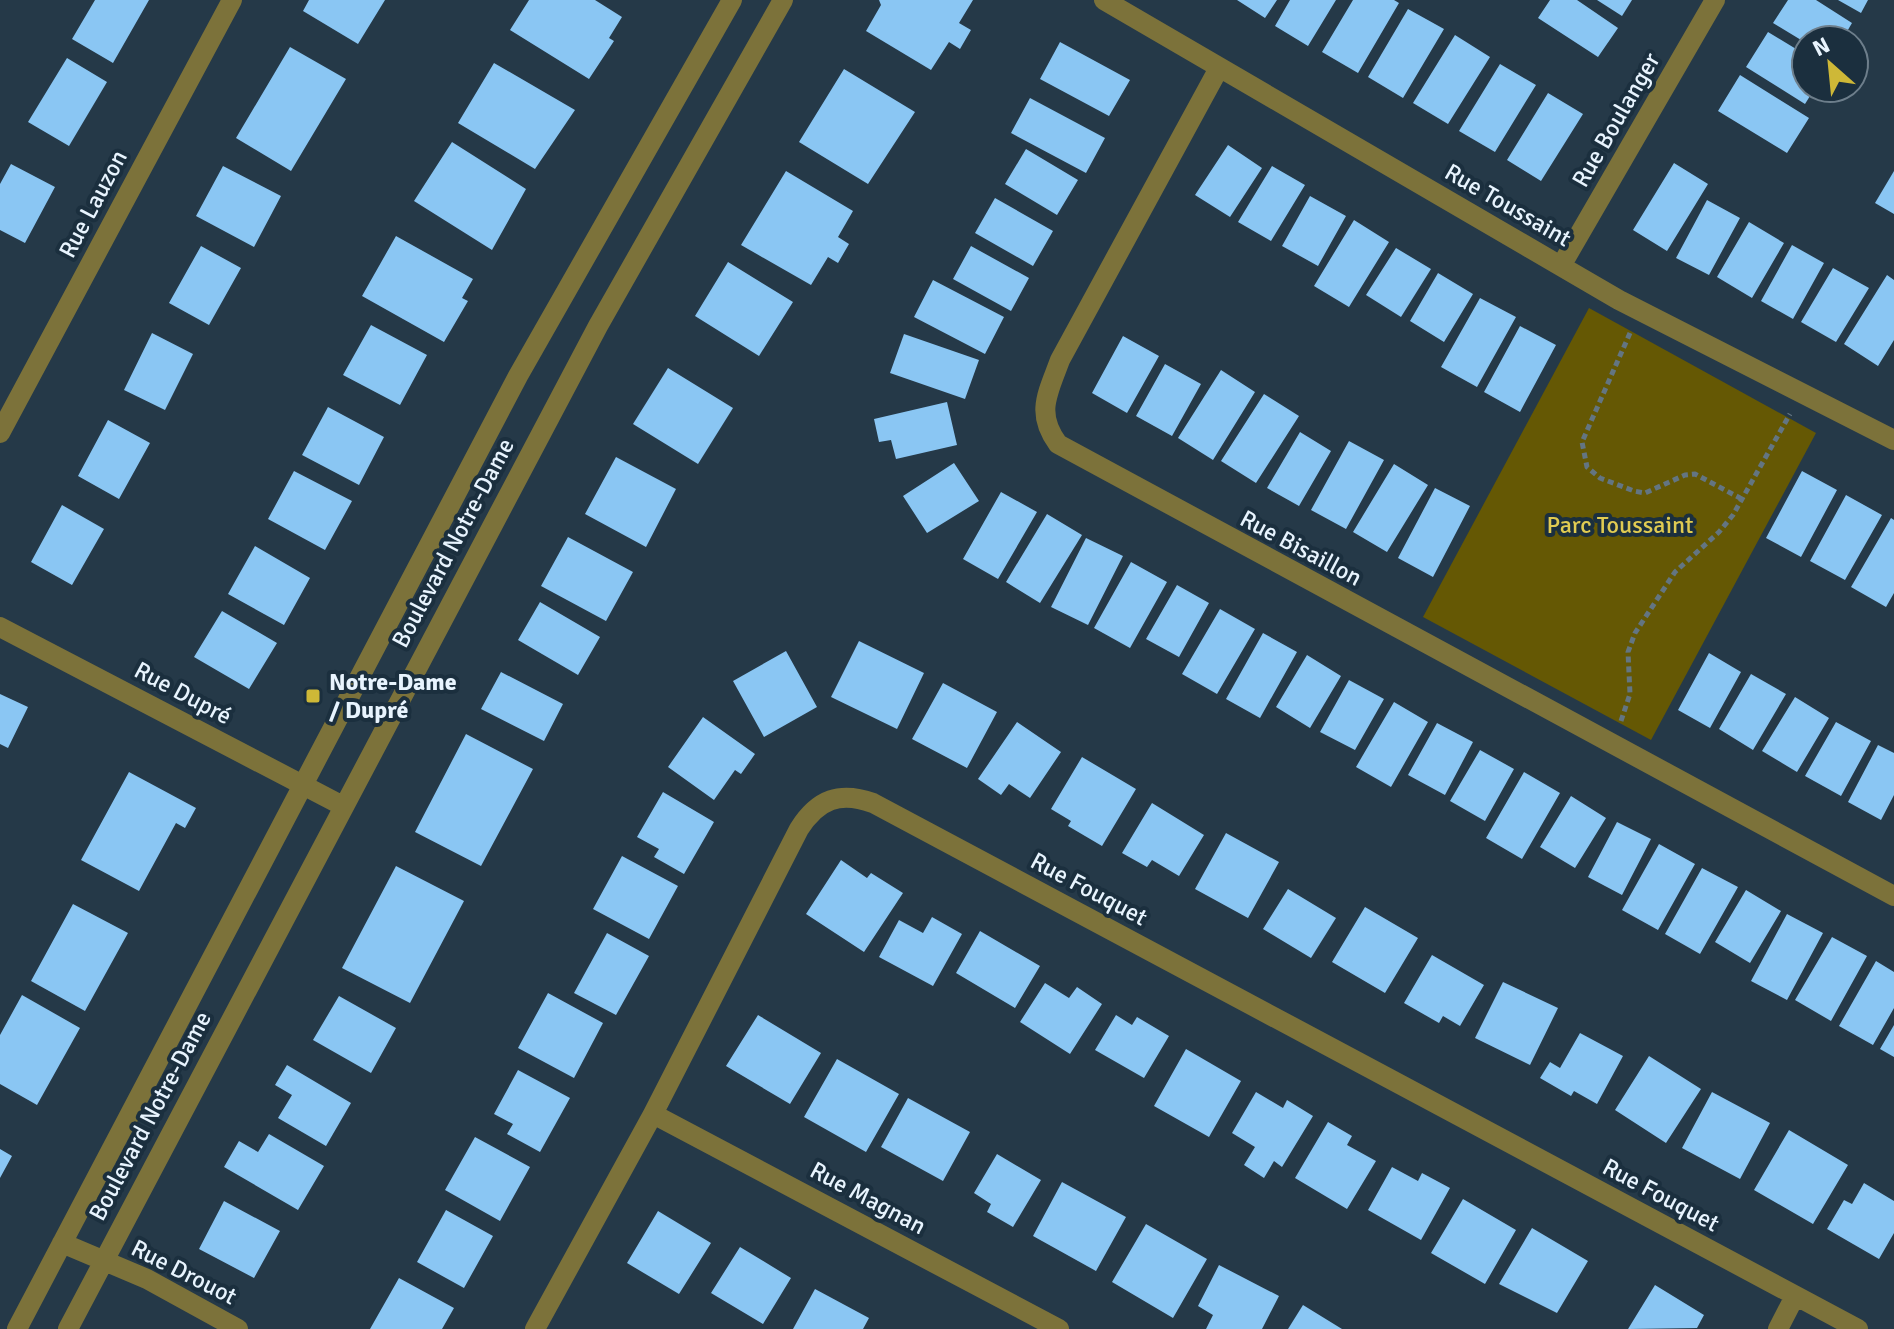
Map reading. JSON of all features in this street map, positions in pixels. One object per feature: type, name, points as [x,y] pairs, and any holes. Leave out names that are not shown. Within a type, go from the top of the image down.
[{"type":"street","name":"Rue Lauzon","points":[[0,433],[232,0]]},
{"type":"street","name":"Boulevard Notre-Dame","points":[[17,1329],[518,376],[732,0]]},
{"type":"street","name":"Boulevard Notre-Dame","points":[[68,1329],[602,319],[783,0]]},
{"type":"street","name":"Rue Toussaint","points":[[1104,0],[1639,310],[1894,440]]},
{"type":"street","name":"Rue Boulanger","points":[[1561,266],[1715,0]]},
{"type":"street","name":"Rue Bisaillon","points":[[1219,68],[1072,335],[1048,392],[1046,427],[1058,444],[1074,456],[1894,896]]},
{"type":"street","name":"Rue Dupré","points":[[0,627],[343,806]]},
{"type":"street","name":"Rue Fouquet","points":[[535,1329],[653,1114],[808,815],[824,801],[840,796],[859,798],[1858,1329]]},
{"type":"street","name":"Rue Magnan","points":[[653,1114],[1059,1329]]},
{"type":"street","name":"Rue Drouot","points":[[62,1243],[147,1279],[238,1329]]},
{"type":"street","points":[[1778,1329],[1795,1296]]},
{"type":"path","points":[[1639,310],[1582,442],[1587,467],[1600,478],[1645,493],[1685,475],[1695,474],[1740,498]]},
{"type":"path","points":[[1609,743],[1625,713],[1630,694],[1628,652],[1635,633],[1675,572],[1719,532],[1801,395]]},
{"type":"green space","name":"Parc Toussaint","points":[[1589,308],[1816,433],[1651,740],[1423,617]]},
{"type":"building","points":[[95,0],[149,0],[113,63],[72,39]]},
{"type":"building","points":[[309,0],[385,0],[358,44],[303,11]]},
{"type":"building","points":[[529,0],[595,0],[622,17],[609,38],[614,41],[589,79],[510,30]]},
{"type":"building","points":[[879,0],[973,0],[959,23],[971,30],[960,49],[949,42],[931,70],[866,31],[881,5]]},
{"type":"building","points":[[1237,0],[1277,0],[1265,18]]},
{"type":"building","points":[[1290,0],[1336,0],[1308,46],[1275,26]]},
{"type":"building","points":[[1353,0],[1394,0],[1399,3],[1358,73],[1322,52]]},
{"type":"building","points":[[1550,0],[1577,0],[1618,28],[1598,57],[1538,18]]},
{"type":"building","points":[[1597,0],[1632,0],[1622,16]]},
{"type":"building","points":[[1788,0],[1816,0],[1852,23],[1790,24],[1790,33],[1773,23]]},
{"type":"building","points":[[1838,0],[1868,0],[1861,13]]},
{"type":"building","points":[[1408,9],[1444,29],[1403,98],[1368,77]]},
{"type":"building","points":[[1768,32],[1790,45],[1790,95],[1746,67]]},
{"type":"building","points":[[1455,35],[1490,57],[1448,124],[1413,103]]},
{"type":"building","points":[[1060,42],[1130,80],[1109,116],[1040,79]]},
{"type":"building","points":[[290,47],[346,79],[291,171],[236,138]]},
{"type":"building","points":[[67,58],[107,82],[69,146],[28,122]]},
{"type":"building","points":[[494,63],[575,110],[535,169],[458,123]]},
{"type":"building","points":[[1500,64],[1536,85],[1495,152],[1459,131]]},
{"type":"building","points":[[844,69],[915,112],[868,184],[799,142]]},
{"type":"building","points":[[1740,75],[1809,118],[1787,153],[1718,111]]},
{"type":"building","points":[[1548,93],[1583,114],[1541,181],[1507,160]]},
{"type":"building","points":[[1030,98],[1105,138],[1086,173],[1011,133]]},
{"type":"building","points":[[452,142],[526,189],[492,250],[414,201]]},
{"type":"building","points":[[1228,145],[1262,168],[1230,217],[1195,195]]},
{"type":"building","points":[[1026,149],[1078,180],[1057,215],[1005,184]]},
{"type":"building","points":[[1674,163],[1708,184],[1667,251],[1633,230]]},
{"type":"building","points":[[11,164],[55,187],[25,243],[0,230],[0,184]]},
{"type":"building","points":[[223,166],[281,196],[254,247],[196,216]]},
{"type":"building","points":[[1272,166],[1305,185],[1271,241],[1238,222]]},
{"type":"building","points":[[786,171],[853,211],[838,237],[849,244],[838,263],[828,257],[811,285],[741,245]]},
{"type":"building","points":[[1894,171],[1894,214],[1875,203]]},
{"type":"building","points":[[1310,196],[1346,216],[1318,266],[1282,246]]},
{"type":"building","points":[[995,198],[1053,231],[1033,266],[975,233]]},
{"type":"building","points":[[1707,200],[1740,218],[1709,275],[1676,258]]},
{"type":"building","points":[[1354,220],[1389,242],[1349,307],[1314,286]]},
{"type":"building","points":[[1749,222],[1784,243],[1752,298],[1717,277]]},
{"type":"building","points":[[396,236],[473,279],[462,298],[468,301],[444,342],[362,296]]},
{"type":"building","points":[[1792,245],[1824,263],[1793,319],[1761,301]]},
{"type":"building","points":[[201,246],[241,268],[209,325],[169,303]]},
{"type":"building","points":[[971,246],[1029,278],[1011,311],[953,279]]},
{"type":"building","points":[[1396,248],[1431,269],[1401,317],[1366,295]]},
{"type":"building","points":[[728,262],[793,302],[759,356],[695,316]]},
{"type":"building","points":[[1833,268],[1869,288],[1836,342],[1801,322]]},
{"type":"building","points":[[1438,273],[1473,294],[1444,342],[1410,321]]},
{"type":"building","points":[[1887,275],[1894,280],[1894,340],[1878,366],[1844,344]]},
{"type":"building","points":[[933,280],[1004,317],[985,354],[914,317]]},
{"type":"building","points":[[1480,298],[1516,317],[1477,387],[1441,367]]},
{"type":"building","points":[[371,325],[427,355],[400,405],[343,375]]},
{"type":"building","points":[[1520,326],[1556,345],[1520,412],[1484,392]]},
{"type":"building","points":[[152,333],[193,354],[165,410],[124,390]]},
{"type":"building","points":[[904,334],[979,360],[965,399],[890,373]]},
{"type":"building","points":[[1123,336],[1159,356],[1127,413],[1092,393]]},
{"type":"building","points":[[1165,364],[1201,384],[1172,436],[1136,416]]},
{"type":"building","points":[[668,368],[733,408],[698,464],[633,424]]},
{"type":"building","points":[[1221,370],[1255,392],[1213,460],[1178,438]]},
{"type":"building","points":[[1264,394],[1299,416],[1256,483],[1221,461]]},
{"type":"building","points":[[947,402],[957,445],[896,459],[891,440],[879,442],[874,419]]},
{"type":"building","points":[[328,407],[384,437],[359,485],[302,455]]},
{"type":"building","points":[[108,420],[150,443],[119,499],[78,476]]},
{"type":"building","points":[[1300,432],[1331,451],[1299,506],[1267,488]]},
{"type":"building","points":[[1349,441],[1384,460],[1346,529],[1311,510]]},
{"type":"building","points":[[616,457],[676,489],[646,547],[585,514]]},
{"type":"building","points":[[954,463],[979,501],[927,533],[903,496]]},
{"type":"building","points":[[1394,464],[1428,485],[1387,552],[1353,532]]},
{"type":"building","points":[[294,471],[352,501],[325,550],[268,519]]},
{"type":"building","points":[[1802,471],[1837,490],[1801,557],[1766,538]]},
{"type":"building","points":[[1435,488],[1470,506],[1433,577],[1398,558]]},
{"type":"building","points":[[1001,492],[1037,512],[998,579],[963,559]]},
{"type":"building","points":[[1846,495],[1882,515],[1845,580],[1810,561]]},
{"type":"building","points":[[62,505],[104,529],[72,585],[31,562]]},
{"type":"building","points":[[1047,514],[1082,535],[1040,603],[1006,582]]},
{"type":"building","points":[[1891,518],[1894,520],[1894,593],[1886,607],[1851,587]]},
{"type":"building","points":[[568,537],[633,572],[606,621],[541,586]]},
{"type":"building","points":[[1086,538],[1123,556],[1088,625],[1051,607]]},
{"type":"building","points":[[255,546],[310,578],[284,625],[228,594]]},
{"type":"building","points":[[1131,562],[1167,582],[1130,648],[1094,628]]},
{"type":"building","points":[[1177,585],[1209,603],[1179,657],[1146,639]]},
{"type":"building","points":[[540,602],[600,637],[578,675],[518,640]]},
{"type":"building","points":[[1220,609],[1255,629],[1217,694],[1182,674]]},
{"type":"building","points":[[222,611],[277,643],[249,689],[194,657]]},
{"type":"building","points":[[1263,633],[1297,652],[1260,718],[1226,699]]},
{"type":"building","points":[[859,641],[924,673],[897,729],[831,697]]},
{"type":"building","points":[[786,651],[817,707],[764,737],[733,681]]},
{"type":"building","points":[[1709,653],[1741,672],[1710,728],[1678,710]]},
{"type":"building","points":[[1307,655],[1341,676],[1310,728],[1276,707]]},
{"type":"building","points":[[501,672],[563,704],[544,741],[481,709]]},
{"type":"building","points":[[1751,674],[1786,694],[1753,750],[1719,729]]},
{"type":"building","points":[[1349,680],[1384,699],[1355,750],[1320,732]]},
{"type":"building","points":[[943,683],[997,712],[967,768],[912,739]]},
{"type":"building","points":[[0,694],[28,707],[8,748],[0,744]]},
{"type":"building","points":[[1795,697],[1829,718],[1797,772],[1762,751]]},
{"type":"building","points":[[1394,702],[1428,722],[1391,787],[1356,767]]},
{"type":"building","points":[[703,717],[755,754],[741,774],[735,770],[714,800],[668,767]]},
{"type":"building","points":[[1017,722],[1061,752],[1030,798],[1009,784],[1001,795],[978,779]]},
{"type":"building","points":[[1836,722],[1871,741],[1841,796],[1805,776]]},
{"type":"building","points":[[1437,723],[1473,742],[1445,795],[1408,775]]},
{"type":"building","points":[[466,734],[533,769],[481,866],[415,832]]},
{"type":"building","points":[[1878,745],[1894,753],[1894,795],[1881,820],[1848,802]]},
{"type":"building","points":[[1480,750],[1514,769],[1485,821],[1450,801]]},
{"type":"building","points":[[1082,757],[1136,789],[1102,846],[1068,826],[1071,821],[1051,809]]},
{"type":"building","points":[[129,772],[196,808],[185,828],[176,823],[139,891],[81,860]]},
{"type":"building","points":[[1524,772],[1560,793],[1522,859],[1486,838]]},
{"type":"building","points":[[663,792],[714,822],[684,874],[654,857],[659,849],[637,837]]},
{"type":"building","points":[[1571,796],[1606,818],[1575,868],[1540,847]]},
{"type":"building","points":[[1152,803],[1204,835],[1179,876],[1152,860],[1147,867],[1122,853]]},
{"type":"building","points":[[1617,822],[1651,839],[1622,895],[1588,877]]},
{"type":"building","points":[[1226,833],[1279,862],[1248,918],[1195,889]]},
{"type":"building","points":[[1659,844],[1695,864],[1658,930],[1622,910]]},
{"type":"building","points":[[622,856],[678,886],[649,939],[593,909]]},
{"type":"building","points":[[841,860],[867,878],[871,873],[903,893],[864,952],[806,914]]},
{"type":"building","points":[[396,866],[464,901],[410,1003],[342,968]]},
{"type":"building","points":[[1702,868],[1738,887],[1700,954],[1665,934]]},
{"type":"building","points":[[1288,889],[1336,918],[1311,958],[1263,929]]},
{"type":"building","points":[[1746,890],[1781,911],[1750,963],[1715,942]]},
{"type":"building","points":[[73,904],[128,933],[85,1011],[31,981]]},
{"type":"building","points":[[1365,907],[1418,938],[1385,993],[1332,962]]},
{"type":"building","points":[[1787,914],[1823,933],[1787,1000],[1751,981]]},
{"type":"building","points":[[932,917],[962,934],[933,986],[879,957],[899,920],[923,933]]},
{"type":"building","points":[[980,931],[1040,966],[1015,1008],[956,973]]},
{"type":"building","points":[[607,933],[649,956],[616,1015],[574,993]]},
{"type":"building","points":[[1832,937],[1867,956],[1831,1021],[1795,1000]]},
{"type":"building","points":[[1432,955],[1484,985],[1460,1026],[1443,1016],[1439,1023],[1404,1003]]},
{"type":"building","points":[[1876,961],[1894,972],[1894,1008],[1873,1045],[1839,1026]]},
{"type":"building","points":[[1503,982],[1558,1008],[1530,1065],[1475,1038]]},
{"type":"building","points":[[1045,983],[1069,998],[1077,987],[1102,1004],[1070,1054],[1020,1022]]},
{"type":"building","points":[[548,993],[603,1023],[574,1078],[518,1048]]},
{"type":"building","points":[[22,995],[80,1028],[37,1105],[0,1084],[0,1035]]},
{"type":"building","points":[[339,996],[396,1028],[371,1073],[313,1040]]},
{"type":"building","points":[[758,1015],[821,1053],[790,1104],[726,1066]]},
{"type":"building","points":[[1116,1015],[1132,1025],[1137,1017],[1169,1036],[1144,1078],[1095,1050]]},
{"type":"building","points":[[1894,1025],[1894,1057],[1880,1049]]},
{"type":"building","points":[[1580,1033],[1623,1056],[1597,1104],[1574,1091],[1571,1096],[1540,1078],[1550,1062],[1560,1068]]},
{"type":"building","points":[[1186,1049],[1241,1081],[1209,1137],[1154,1106]]},
{"type":"building","points":[[1649,1056],[1701,1089],[1666,1143],[1615,1110]]},
{"type":"building","points":[[837,1059],[899,1094],[866,1152],[804,1117]]},
{"type":"building","points":[[287,1065],[351,1103],[326,1146],[278,1118],[292,1095],[275,1085]]},
{"type":"building","points":[[518,1070],[570,1098],[540,1152],[507,1134],[513,1124],[494,1114]]},
{"type":"building","points":[[1256,1092],[1283,1108],[1287,1100],[1313,1116],[1282,1167],[1274,1161],[1264,1178],[1244,1165],[1255,1147],[1232,1133]]},
{"type":"building","points":[[1712,1092],[1770,1123],[1740,1179],[1682,1148]]},
{"type":"building","points":[[908,1098],[970,1132],[943,1181],[881,1147]]},
{"type":"building","points":[[1328,1122],[1352,1136],[1347,1145],[1376,1161],[1347,1209],[1295,1178]]},
{"type":"building","points":[[1789,1130],[1848,1165],[1813,1224],[1754,1190]]},
{"type":"building","points":[[269,1134],[324,1166],[298,1210],[224,1167],[239,1141],[258,1152]]},
{"type":"building","points":[[475,1137],[530,1167],[500,1221],[445,1190]]},
{"type":"building","points":[[0,1149],[12,1156],[0,1178]]},
{"type":"building","points":[[997,1154],[1041,1180],[1013,1227],[987,1212],[991,1204],[974,1193]]},
{"type":"building","points":[[1392,1167],[1418,1181],[1422,1173],[1450,1188],[1421,1240],[1368,1210]]},
{"type":"building","points":[[1062,1182],[1126,1217],[1096,1271],[1033,1236]]},
{"type":"building","points":[[1864,1183],[1894,1201],[1894,1233],[1879,1259],[1827,1229],[1844,1200],[1852,1204]]},
{"type":"building","points":[[1463,1199],[1516,1230],[1485,1284],[1431,1253]]},
{"type":"building","points":[[224,1201],[280,1231],[254,1278],[199,1249]]},
{"type":"building","points":[[446,1210],[493,1236],[464,1288],[417,1262]]},
{"type":"building","points":[[658,1211],[711,1243],[679,1294],[627,1263]]},
{"type":"building","points":[[1146,1224],[1207,1259],[1173,1318],[1112,1282]]},
{"type":"building","points":[[1532,1228],[1588,1261],[1557,1313],[1499,1284]]},
{"type":"building","points":[[740,1247],[791,1278],[763,1324],[711,1293]]},
{"type":"building","points":[[1219,1265],[1279,1296],[1262,1329],[1206,1329],[1213,1315],[1198,1306]]},
{"type":"building","points":[[399,1278],[454,1308],[442,1329],[370,1329]]},
{"type":"building","points":[[1655,1285],[1704,1315],[1697,1328],[1628,1329]]},
{"type":"building","points":[[815,1289],[869,1318],[863,1329],[793,1329]]},
{"type":"building","points":[[1303,1305],[1342,1329],[1288,1329]]},
{"type":"place","name":"Notre-Dame / Dupré","points":[[313,696]]}]
